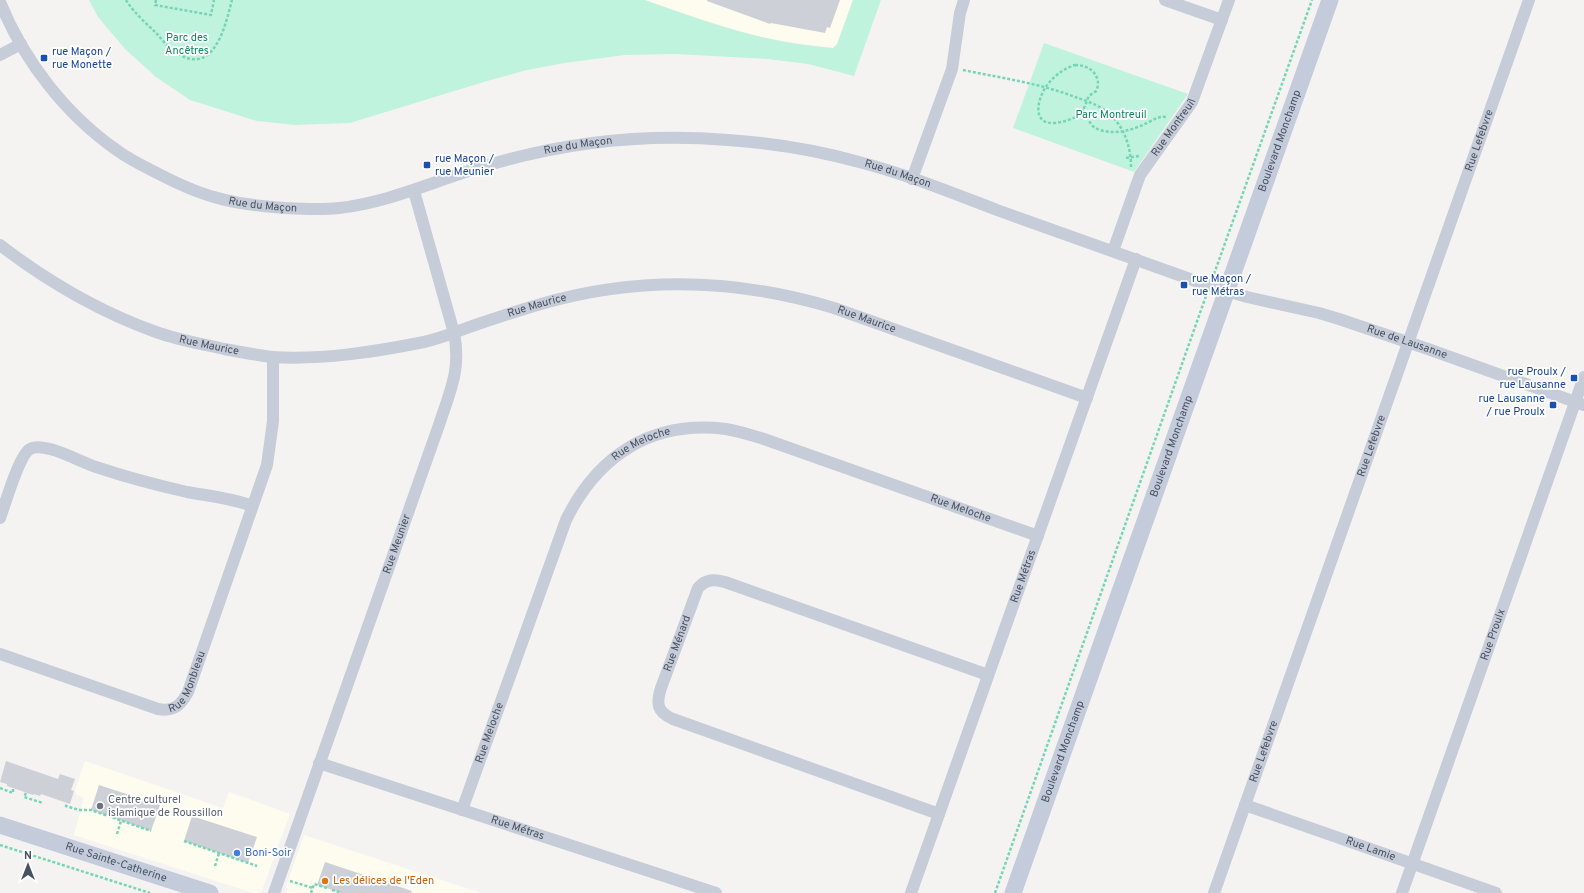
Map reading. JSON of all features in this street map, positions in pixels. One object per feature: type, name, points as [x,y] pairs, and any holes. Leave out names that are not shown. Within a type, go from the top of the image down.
[{"type":"street","points":[[912,179],[952,69],[960,13],[964,0]]},
{"type":"street","points":[[1165,0],[1222,20]]},
{"type":"street","name":"Rue Montreuil","points":[[1113,251],[1140,175],[1192,102],[1229,0]]},
{"type":"street","name":"Boulevard Monchamp","points":[[1013,893],[1330,0]]},
{"type":"street","name":"Rue Lefebvre","points":[[1214,893],[1529,0]]},
{"type":"street","name":"Rue du Maçon","points":[[0,2],[13,31],[32,63],[57,95],[84,123],[103,140],[140,164],[167,178],[213,197],[271,207],[323,209],[356,205],[414,191],[480,167],[540,151],[608,141],[666,138],[727,140],[786,146],[863,163],[912,179],[1226,291]]},
{"type":"street","points":[[0,55],[21,44]]},
{"type":"street","name":"Rue Meunier","points":[[274,893],[452,386],[457,363],[458,349],[454,333],[414,191]]},
{"type":"street","name":"Rue Maurice","points":[[0,245],[25,264],[67,291],[157,333],[194,343],[273,357],[350,355],[427,341],[535,306],[593,291],[674,284],[724,286],[772,292],[834,308],[1087,398]]},
{"type":"street","name":"Rue Métras","points":[[911,893],[1136,259]]},
{"type":"street","name":"Rue de Lausanne","points":[[1226,291],[1270,303],[1319,313],[1409,342],[1579,403]]},
{"type":"street","name":"Rue Monbleau","points":[[0,654],[151,707],[165,710],[176,708],[180,704],[188,692],[267,465],[273,421],[273,357]]},
{"type":"street","name":"Rue Proulx","points":[[1402,893],[1579,403],[1584,377]]},
{"type":"street","name":"Rue Meloche","points":[[462,810],[566,520],[581,491],[602,467],[613,458],[642,440],[670,431],[696,428],[713,428],[739,432],[769,441],[1038,536]]},
{"type":"street","points":[[0,518],[22,459],[28,450],[34,447],[48,449],[94,467],[138,480],[252,506]]},
{"type":"street","name":"Rue Ménard","points":[[939,814],[673,720],[662,713],[659,708],[658,701],[661,688],[698,588],[702,584],[712,579],[733,584],[988,675]]},
{"type":"street","name":"Rue Métras","points":[[319,763],[716,893]]},
{"type":"street","name":"Rue Lamie","points":[[1246,805],[1496,893]]},
{"type":"street","name":"Rue Sainte-Catherine","points":[[0,826],[210,893]]},
{"type":"path","points":[[126,0],[170,48],[195,59],[208,55],[213,50],[226,23],[232,0]]},
{"type":"path","points":[[156,0],[156,5],[211,15],[214,0]]},
{"type":"path","name":"Boulevard Monchamp","points":[[1215,270],[1312,0]]},
{"type":"path","points":[[1075,65],[1083,65],[1097,77],[1098,83],[1096,91],[1089,97],[1087,102],[1077,116],[1068,120],[1046,122],[1040,116],[1038,111],[1040,99],[1046,87],[1065,69],[1075,65]]},
{"type":"path","points":[[959,70],[1061,91],[1103,109],[1119,124],[1126,138],[1130,156]]},
{"type":"path","points":[[1082,110],[1088,113],[1089,122],[1097,129],[1114,132],[1137,127],[1159,117],[1170,118]]},
{"type":"path","points":[[1126,158],[1137,155],[1143,157]]},
{"type":"path","name":"Boulevard Monchamp","points":[[995,893],[1206,295]]},
{"type":"path","points":[[0,788],[12,793],[13,789]]},
{"type":"path","points":[[26,793],[24,797],[43,803]]},
{"type":"path","points":[[67,805],[66,806],[79,810],[91,810],[151,830]]},
{"type":"path","points":[[117,834],[121,821]]},
{"type":"path","points":[[184,842],[257,866]]},
{"type":"path","name":"Rue Sainte-Catherine","points":[[0,845],[150,893]]},
{"type":"path","points":[[215,866],[219,853]]},
{"type":"path","points":[[287,885],[289,881],[312,888]]},
{"type":"path","points":[[311,893],[314,884],[327,888]]},
{"type":"path","points":[[332,890],[342,893]]},
{"type":"shaded area","points":[[645,0],[853,0],[837,44],[833,48],[762,38]]},
{"type":"shaded area","points":[[85,761],[223,808],[229,792],[290,814],[262,890],[259,893],[253,893],[74,835],[84,798],[76,794],[75,791]]},
{"type":"shaded area","points":[[304,835],[481,893],[286,893],[288,889],[286,887]]},
{"type":"green space","name":"Parc des Ancêtres","points":[[89,0],[645,0],[714,24],[761,37],[809,46],[833,48],[837,44],[853,0],[881,0],[854,76],[808,64],[767,59],[675,54],[625,55],[527,70],[350,123],[295,125],[257,121],[190,100],[156,77],[125,49],[98,17]]},
{"type":"green space","name":"Parc Montreuil","points":[[1044,43],[1188,94],[1134,172],[1013,128]]},
{"type":"building","points":[[707,0],[840,0],[830,28],[827,27],[825,33],[770,24]]},
{"type":"building","points":[[6,761],[58,779],[60,774],[75,779],[71,790],[74,791],[70,804],[41,794],[40,796],[33,795],[0,782]]},
{"type":"building","points":[[99,785],[160,805],[151,831],[91,810]]},
{"type":"building","points":[[192,816],[257,837],[248,863],[184,841]]},
{"type":"building","points":[[325,862],[412,891],[411,893],[342,893],[317,885]]},
{"type":"place","name":"rue Maçon / rue Monette","points":[[44,58]]},
{"type":"place","name":"rue Maçon / rue Meunier","points":[[427,165]]},
{"type":"place","name":"rue Maçon / rue Métras","points":[[1184,285]]},
{"type":"place","name":"rue Proulx / rue Lausanne","points":[[1574,378]]},
{"type":"place","name":"rue Lausanne / rue Proulx","points":[[1553,405]]},
{"type":"place","name":"Centre culturel islamique de Roussillon","points":[[100,806]]},
{"type":"place","name":"Boni-Soir","points":[[237,853]]},
{"type":"place","name":"Les délices de l'Eden","points":[[325,881]]}]
